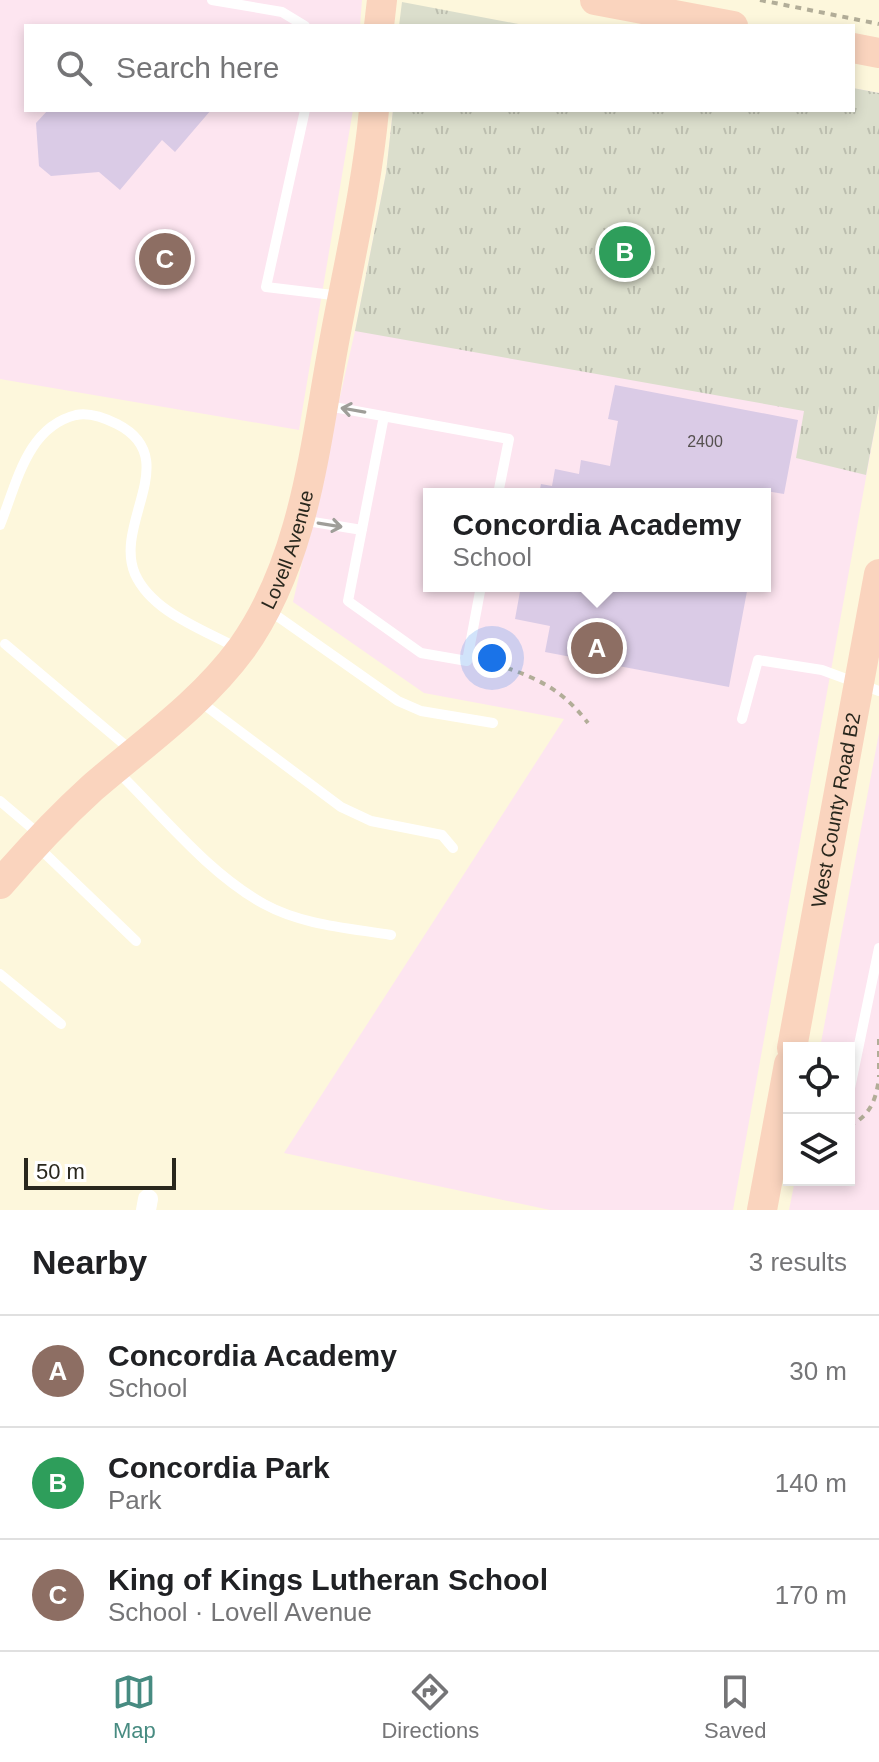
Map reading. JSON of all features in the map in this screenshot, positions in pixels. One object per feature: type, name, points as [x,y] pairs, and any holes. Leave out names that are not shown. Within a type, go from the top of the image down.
[{"type":"street","points":[[379,24],[382,0]]},
{"type":"street","points":[[595,0],[722,24]]},
{"type":"street","points":[[855,48],[879,53]]},
{"type":"street","name":"Lovell Avenue","points":[[0,884],[39,840],[196,699],[241,650],[266,608],[293,545],[299,520],[343,296],[374,112]]},
{"type":"street","name":"West County Road B2","points":[[793,1042],[869,689],[879,574]]},
{"type":"street","points":[[762,1210],[783,1111]]},
{"type":"lane","points":[[212,0],[282,12],[302,24]]},
{"type":"lane","points":[[305,112],[266,287],[343,296]]},
{"type":"lane","points":[[322,405],[509,439],[499,488]]},
{"type":"lane","points":[[0,525],[31,449],[42,432],[60,419],[82,414],[104,418],[123,427],[141,445],[148,467],[145,491],[131,532],[129,554],[136,574],[158,605],[241,650]]},
{"type":"lane","points":[[384,416],[348,601],[421,653],[467,661],[480,592]]},
{"type":"lane","points":[[299,520],[362,530]]},
{"type":"lane","points":[[266,608],[398,701],[421,711],[493,723]]},
{"type":"lane","points":[[5,644],[125,762],[230,881],[266,905],[304,919],[391,935]]},
{"type":"lane","points":[[742,719],[758,660],[822,670],[869,689]]},
{"type":"lane","points":[[196,699],[341,807],[371,821],[442,835],[453,848]]},
{"type":"lane","points":[[0,801],[136,941]]},
{"type":"lane","points":[[855,1064],[879,948]]},
{"type":"lane","points":[[0,974],[61,1024]]},
{"type":"path","points":[[760,0],[879,24]]},
{"type":"path","points":[[484,660],[539,678],[568,698],[588,723]]},
{"type":"path","points":[[855,1124],[861,1121],[876,1101],[879,1039]]},
{"type":"shaded area","points":[[0,0],[362,0],[360,24],[24,24],[24,112],[353,112],[299,430],[0,379]]},
{"type":"shaded area","points":[[855,88],[879,93],[879,406],[733,1210],[550,1210],[284,1153],[564,719],[424,693],[293,602],[355,331],[386,173],[393,112],[855,112]]},
{"type":"shaded area","points":[[879,733],[879,1210],[789,1210],[794,1186],[855,1186],[855,1042],[821,1042]]},
{"type":"green space","points":[[402,2],[518,24],[399,24]]},
{"type":"green space","points":[[855,88],[879,93],[879,406],[866,475],[796,458],[804,411],[355,331],[386,173],[393,112],[855,112]]},
{"type":"building","points":[[46,112],[209,112],[175,152],[162,140],[120,190],[99,172],[51,176],[39,166],[36,123]]},
{"type":"building","points":[[615,385],[798,420],[784,494],[771,492],[771,488],[540,488],[541,484],[552,486],[555,469],[579,474],[581,460],[610,466],[618,421],[608,419]]},
{"type":"building","points":[[520,592],[747,592],[729,687],[545,652],[550,626],[515,619]]},
{"type":"place","name":"Concordia Park","points":[[625,252]]},
{"type":"place","name":"King of Kings Lutheran School","points":[[165,259]]},
{"type":"place","name":"Concordia Academy","points":[[597,648]]}]
